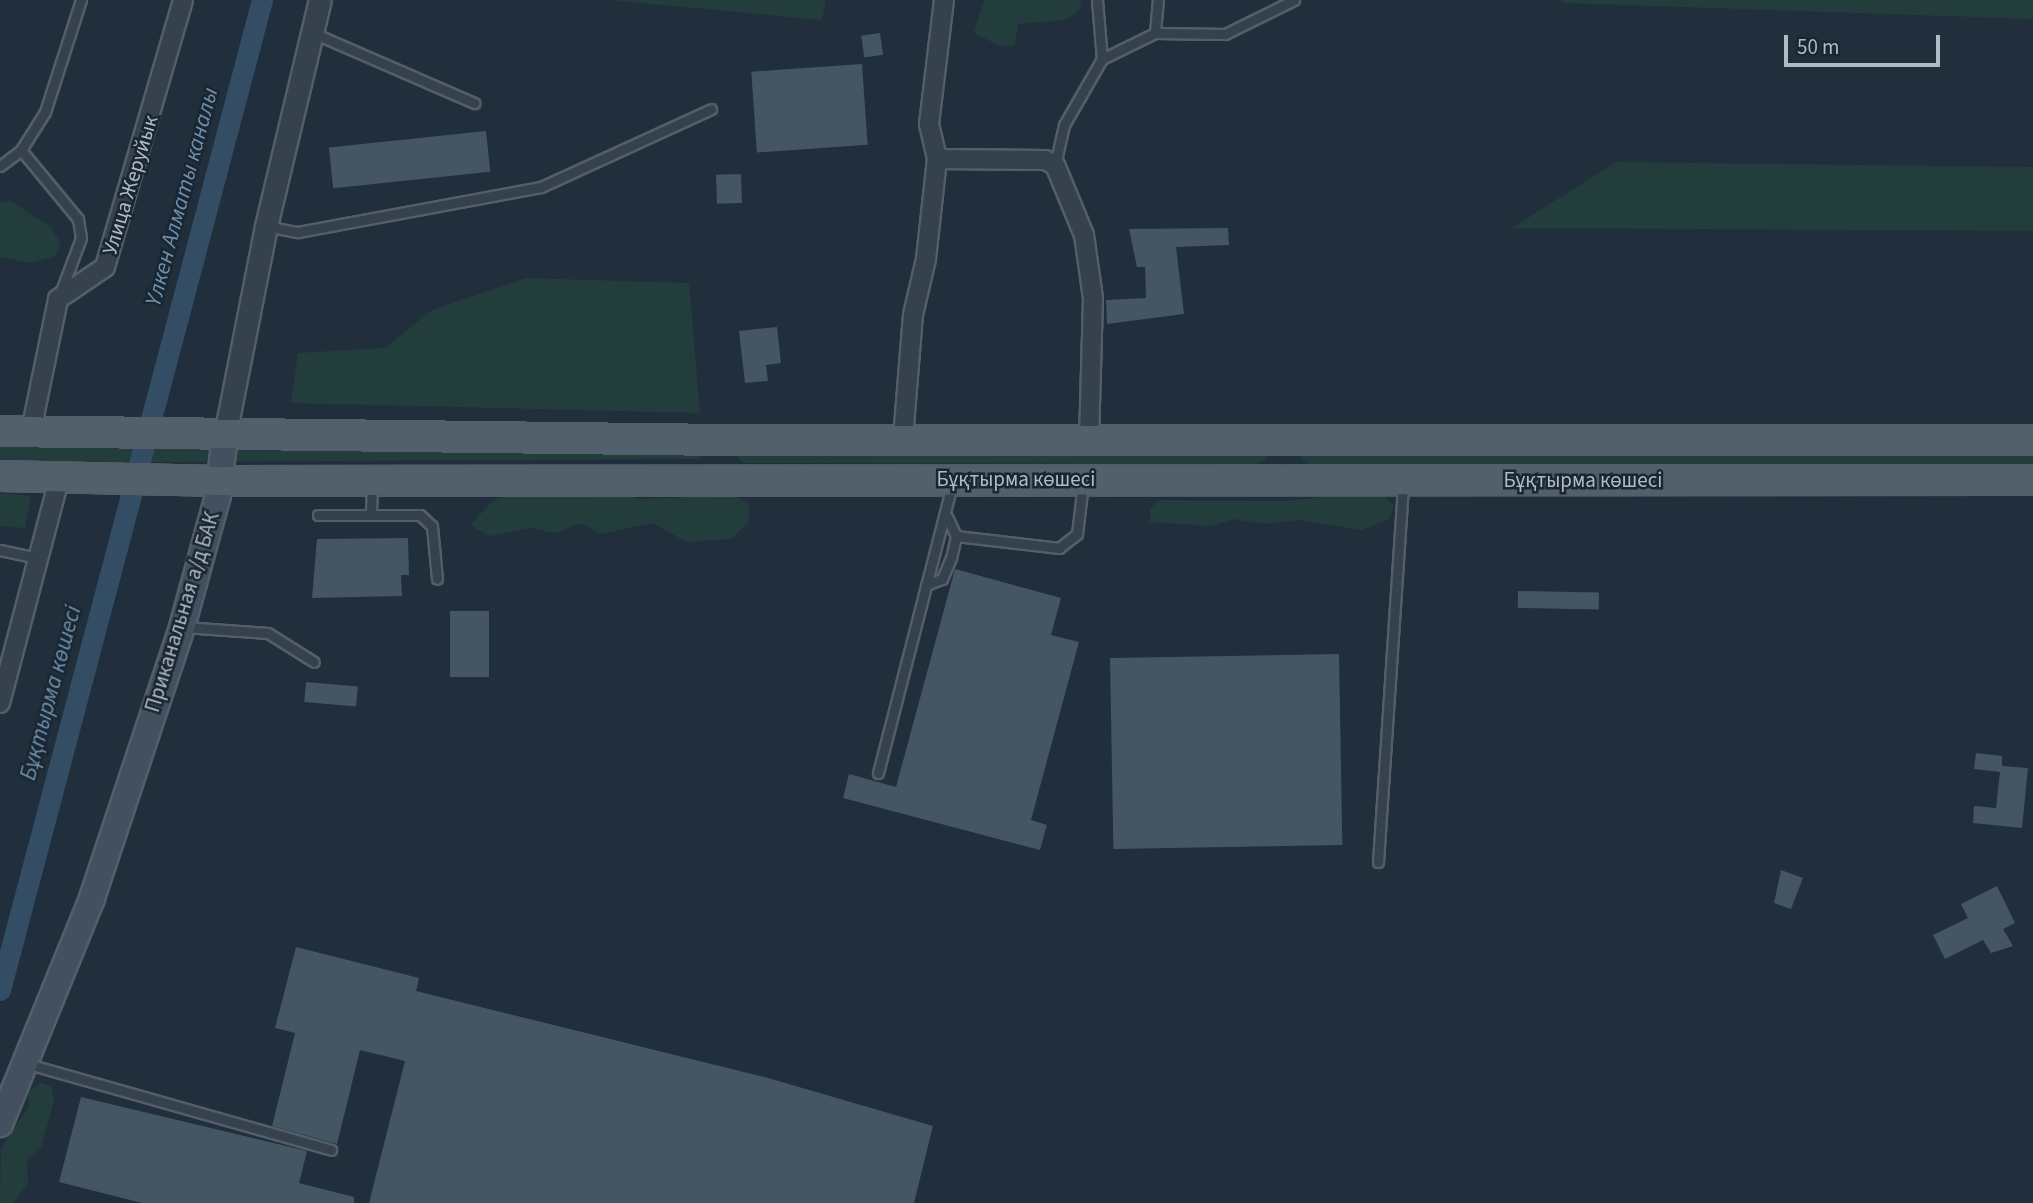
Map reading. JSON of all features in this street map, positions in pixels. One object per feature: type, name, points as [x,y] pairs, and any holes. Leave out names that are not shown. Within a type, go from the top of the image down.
[{"type":"main road","name":"Бұқтырма көшесі","points":[[0,431],[725,440],[2033,440]]},
{"type":"main road","name":"Приканальная а/д БАК","points":[[0,1124],[28,1064],[92,898],[182,627],[220,481],[214,435]]},
{"type":"main road","points":[[724,479],[725,440]]},
{"type":"main road","points":[[1281,479],[1284,441]]},
{"type":"main road","name":"Бұқтырма көшесі","points":[[0,476],[220,481],[372,478],[2033,480]]},
{"type":"street","name":"Улица Жеруйык","points":[[58,299],[105,267],[183,0]]},
{"type":"street","name":"Приканальная а/д БАК","points":[[214,435],[320,0]]},
{"type":"street","points":[[903,439],[913,314],[926,259],[937,159],[929,124],[944,0]]},
{"type":"street","points":[[937,159],[1045,160],[1055,165],[1084,235],[1093,298],[1089,441]]},
{"type":"street","points":[[30,431],[58,299]]},
{"type":"street","points":[[0,703],[39,558],[70,476]]},
{"type":"lane","points":[[0,166],[21,150],[45,112],[81,0]]},
{"type":"lane","points":[[1097,0],[1102,59]]},
{"type":"lane","points":[[1155,33],[1158,0]]},
{"type":"lane","points":[[1055,165],[1063,125],[1102,59],[1155,33],[1225,34],[1294,0]]},
{"type":"lane","points":[[312,32],[474,103]]},
{"type":"lane","points":[[266,226],[298,232],[541,187],[711,108]]},
{"type":"lane","points":[[21,150],[78,219],[81,238],[58,299]]},
{"type":"lane","points":[[371,513],[372,478]]},
{"type":"lane","points":[[878,774],[926,585],[947,517],[953,479]]},
{"type":"lane","points":[[957,536],[1059,548],[1077,534],[1084,479]]},
{"type":"lane","points":[[1378,862],[1404,480]]},
{"type":"lane","points":[[318,515],[410,512],[426,520],[432,526],[438,579]]},
{"type":"lane","points":[[926,585],[942,579],[957,536],[947,517]]},
{"type":"lane","points":[[0,550],[39,558]]},
{"type":"lane","points":[[182,627],[268,633],[314,662]]},
{"type":"lane","points":[[28,1064],[331,1150]]},
{"type":"green space","points":[[610,0],[826,0],[822,20]]},
{"type":"green space","points":[[984,0],[1081,0],[1080,9],[1065,20],[1018,24],[1015,45],[1000,46],[974,33]]},
{"type":"green space","points":[[1560,0],[2033,0],[2033,19],[1564,3]]},
{"type":"green space","points":[[1616,162],[2033,167],[2033,231],[1512,228]]},
{"type":"green space","points":[[11,201],[50,227],[61,243],[55,256],[31,263],[0,257],[0,203]]},
{"type":"green space","points":[[526,278],[689,283],[700,413],[291,403],[298,353],[385,348],[432,310]]},
{"type":"green space","points":[[317,444],[698,453],[702,459],[0,463],[0,446]]},
{"type":"green space","points":[[742,452],[1263,452],[1268,458],[1255,464],[744,463],[738,458]]},
{"type":"green space","points":[[1304,452],[2033,452],[2033,466],[1308,464],[1302,459]]},
{"type":"green space","points":[[530,489],[624,491],[640,499],[735,495],[750,506],[748,523],[731,539],[687,542],[652,523],[601,534],[581,523],[555,533],[531,528],[489,536],[470,525],[493,501]]},
{"type":"green space","points":[[0,493],[31,496],[25,528],[0,526]]},
{"type":"green space","points":[[1340,495],[1385,496],[1394,505],[1390,519],[1361,530],[1299,520],[1264,524],[1233,519],[1211,526],[1150,522],[1150,508],[1160,500],[1286,501]]},
{"type":"green space","points":[[40,1083],[51,1086],[54,1100],[42,1145],[27,1160],[28,1183],[13,1203],[0,1203],[1,1149],[29,1106],[28,1092]]},
{"type":"building","points":[[880,33],[883,55],[864,57],[861,36]]},
{"type":"building","points":[[862,64],[868,145],[757,153],[751,72]]},
{"type":"building","points":[[486,131],[490,172],[333,188],[329,148]]},
{"type":"building","points":[[741,174],[742,203],[717,204],[716,175]]},
{"type":"building","points":[[1228,228],[1229,245],[1176,247],[1184,314],[1107,324],[1106,300],[1146,298],[1145,267],[1137,267],[1129,229]]},
{"type":"building","points":[[777,327],[781,363],[766,365],[768,381],[745,383],[739,331]]},
{"type":"building","points":[[408,538],[409,575],[401,575],[402,596],[312,598],[317,539]]},
{"type":"building","points":[[955,569],[1061,598],[1051,635],[1079,642],[1031,820],[1047,825],[1040,850],[843,798],[849,774],[896,787]]},
{"type":"building","points":[[1518,591],[1599,592],[1599,609],[1518,608]]},
{"type":"building","points":[[450,611],[489,611],[489,677],[450,677]]},
{"type":"building","points":[[1339,654],[1342,845],[1113,849],[1110,658]]},
{"type":"building","points":[[306,682],[358,687],[356,706],[304,702]]},
{"type":"building","points":[[1976,753],[2002,756],[2002,766],[2028,768],[2022,828],[1973,823],[1974,806],[1996,808],[2000,772],[1974,769]]},
{"type":"building","points":[[1781,870],[1803,878],[1791,909],[1774,903]]},
{"type":"building","points":[[1997,886],[2015,923],[2003,929],[2013,946],[1991,953],[1983,940],[1945,959],[1933,935],[1968,918],[1961,904]]},
{"type":"building","points":[[296,947],[419,978],[416,991],[768,1078],[933,1126],[914,1203],[369,1203],[405,1061],[360,1050],[337,1144],[272,1126],[295,1033],[275,1028]]},
{"type":"building","points":[[81,1097],[307,1151],[299,1183],[354,1197],[354,1203],[142,1203],[59,1182]]},
{"type":"waterway","name":"Бұқтырма көшесі","points":[[0,990],[262,0]]},
{"type":"water label","name":"Үлкен Алматы каналы","points":[[182,197]]}]
